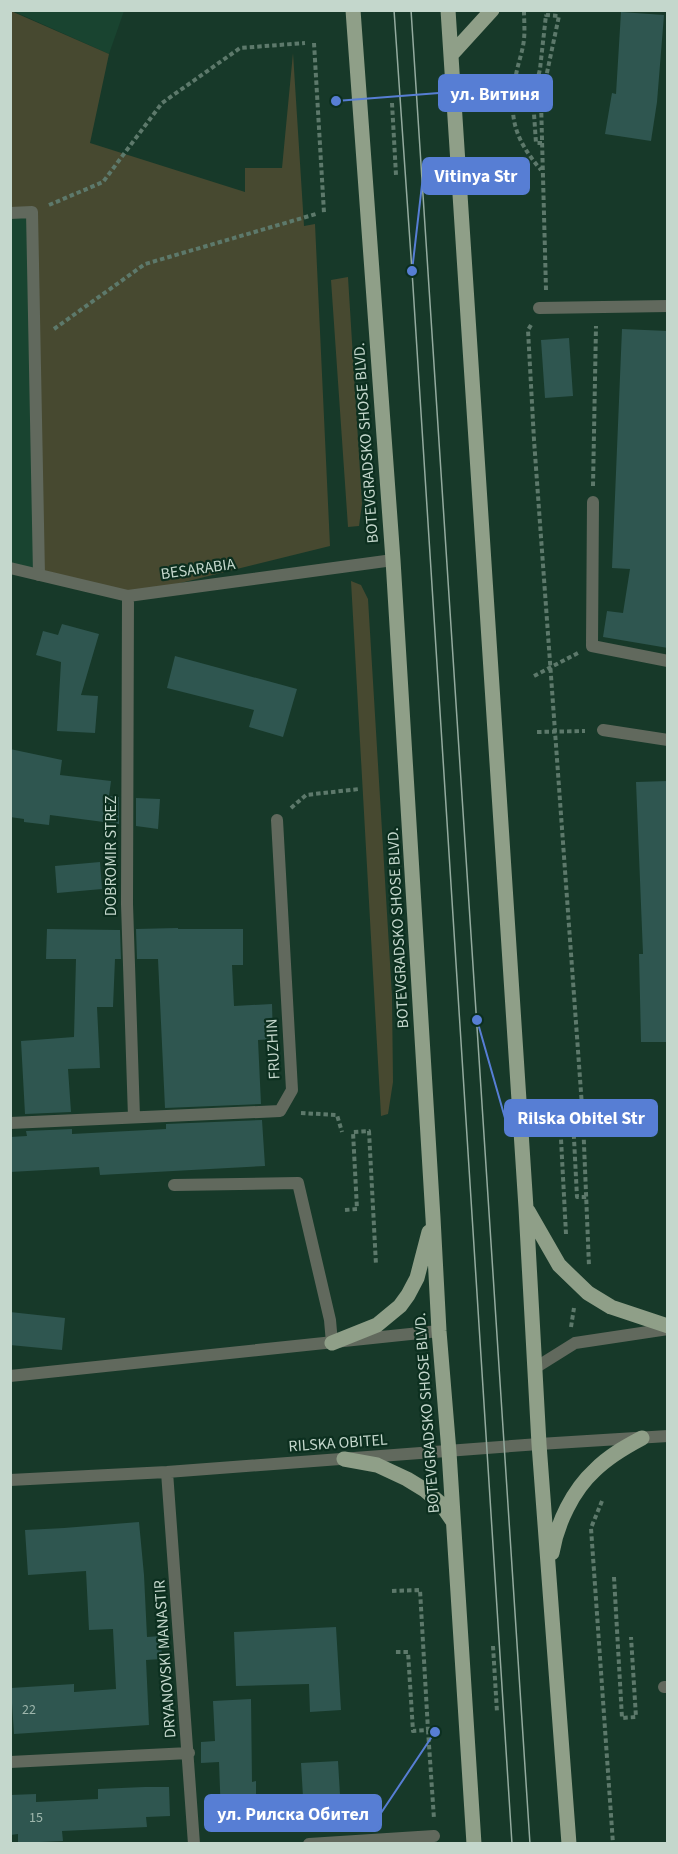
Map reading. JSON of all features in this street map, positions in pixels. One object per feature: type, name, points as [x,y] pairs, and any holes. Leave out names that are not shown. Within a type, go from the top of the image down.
[{"type":"main road","name":"BOTEVGRADSKO SHOSE BLVD.","points":[[352,10],[393,560],[439,1331],[474,1844]]},
{"type":"main road","points":[[447,10],[526,1208],[539,1444],[569,1844]]},
{"type":"main road","points":[[451,55],[492,10]]},
{"type":"main road","points":[[526,1208],[559,1265],[585,1290],[611,1307],[668,1327]]},
{"type":"main road","points":[[332,1343],[378,1325],[400,1306],[417,1278],[433,1218]]},
{"type":"main road","points":[[549,1573],[554,1541],[562,1518],[576,1493],[594,1470],[618,1451],[642,1438]]},
{"type":"main road","points":[[344,1459],[377,1465],[425,1490],[441,1504],[453,1523]]},
{"type":"street","points":[[10,213],[32,212],[39,575]]},
{"type":"street","points":[[539,308],[668,306]]},
{"type":"street","points":[[593,502],[592,646],[668,661]]},
{"type":"street","name":"BESARABIA","points":[[10,568],[128,596],[393,560]]},
{"type":"street","name":"DOBROMIR STREZ","points":[[128,596],[127,904],[134,1117]]},
{"type":"street","points":[[603,730],[668,740]]},
{"type":"street","name":"FRUZHIN","points":[[277,820],[292,1090],[280,1111]]},
{"type":"street","points":[[10,1124],[280,1111]]},
{"type":"street","points":[[174,1185],[298,1183],[330,1320],[332,1343]]},
{"type":"street","points":[[536,1368],[575,1343],[668,1327]]},
{"type":"street","points":[[10,1376],[439,1331]]},
{"type":"street","name":"RILSKA OBITEL","points":[[10,1480],[167,1472],[668,1436]]},
{"type":"street","name":"DRYANOVSKI MANASTIR","points":[[167,1472],[194,1844]]},
{"type":"street","points":[[10,1762],[189,1753]]},
{"type":"street","points":[[309,1844],[434,1836]]},
{"type":"path","points":[[524,11],[524,40],[516,75],[512,110],[516,131],[525,149],[542,171]]},
{"type":"path","points":[[542,143],[536,143],[533,99],[540,69],[546,13],[559,16],[541,101],[547,287],[528,330],[583,1119],[589,1274]]},
{"type":"path","points":[[32,212],[103,182],[162,103],[240,48],[305,43]]},
{"type":"path","points":[[314,43],[324,213]]},
{"type":"path","points":[[392,103],[396,175]]},
{"type":"path","points":[[34,343],[146,264],[316,214]]},
{"type":"path","points":[[593,502],[597,307]]},
{"type":"path","points":[[534,676],[592,646]]},
{"type":"path","points":[[537,732],[566,731]]},
{"type":"path","points":[[277,820],[306,795],[359,789]]},
{"type":"path","points":[[280,1111],[337,1115],[342,1132]]},
{"type":"path","points":[[566,1244],[560,1120],[573,1119],[577,1197],[587,1197]]},
{"type":"path","points":[[345,1209],[357,1209],[352,1132],[369,1131],[376,1265]]},
{"type":"path","points":[[571,1325],[575,1305]]},
{"type":"path","points":[[602,1501],[591,1528],[613,1844]]},
{"type":"path","points":[[614,1577],[622,1718],[636,1717],[631,1637]]},
{"type":"path","points":[[392,1591],[420,1590],[434,1836]]},
{"type":"path","points":[[493,1646],[497,1712]]},
{"type":"path","points":[[395,1652],[408,1652],[413,1731],[429,1730]]},
{"type":"shaded area","points":[[11,11],[109,54],[90,143],[245,192],[245,168],[282,168],[293,53],[304,226],[315,224],[330,546],[128,596],[39,575],[32,213],[11,213]]},
{"type":"shaded area","points":[[13,11],[124,11],[109,54]]},
{"type":"shaded area","points":[[32,212],[39,575],[11,568],[11,213]]},
{"type":"shaded area","points":[[348,277],[362,504],[359,526],[348,527],[331,280]]},
{"type":"shaded area","points":[[351,581],[361,585],[368,599],[392,996],[393,1082],[388,1114],[381,1116]]},
{"type":"building","points":[[621,12],[664,15],[657,102],[651,141],[605,134],[612,93],[616,94]]},
{"type":"building","points":[[622,329],[668,331],[668,648],[603,637],[607,611],[623,613],[630,569],[612,568]]},
{"type":"building","points":[[569,338],[573,396],[545,398],[541,340]]},
{"type":"building","points":[[62,624],[99,634],[81,695],[98,696],[95,733],[57,731],[61,662],[36,655],[43,631],[58,635]]},
{"type":"building","points":[[175,656],[297,689],[283,737],[249,727],[254,710],[167,688]]},
{"type":"building","points":[[10,749],[62,760],[60,775],[111,781],[109,796],[119,797],[119,824],[50,815],[49,825],[24,822],[24,819],[10,817]]},
{"type":"building","points":[[668,781],[668,1042],[641,1042],[639,954],[643,954],[636,782]]},
{"type":"building","points":[[136,798],[160,799],[158,829],[136,826]]},
{"type":"building","points":[[100,862],[102,889],[57,893],[55,866]]},
{"type":"building","points":[[47,929],[120,930],[121,959],[115,959],[113,1007],[97,1007],[100,1068],[68,1069],[71,1112],[25,1114],[21,1041],[74,1037],[76,959],[46,959]]},
{"type":"building","points":[[136,929],[243,929],[243,965],[232,965],[234,1006],[272,1004],[273,1039],[258,1040],[261,1104],[165,1108],[158,959],[137,959]]},
{"type":"building","points":[[262,1120],[265,1166],[100,1175],[99,1167],[10,1172],[10,1137],[27,1136],[26,1131],[72,1129],[72,1134],[166,1129],[166,1124]]},
{"type":"building","points":[[10,1312],[65,1318],[62,1350],[10,1345]]},
{"type":"building","points":[[139,1522],[147,1637],[161,1636],[162,1659],[146,1660],[149,1725],[14,1734],[11,1688],[74,1684],[74,1692],[116,1689],[113,1629],[89,1630],[86,1571],[28,1575],[25,1530]]},
{"type":"building","points":[[336,1627],[341,1710],[310,1712],[309,1684],[236,1686],[234,1632]]},
{"type":"building","points":[[251,1699],[252,1782],[256,1781],[256,1815],[221,1816],[219,1762],[201,1763],[201,1742],[215,1741],[213,1701]]},
{"type":"building","points":[[338,1761],[341,1812],[304,1814],[301,1763]]},
{"type":"building","points":[[169,1787],[170,1816],[146,1817],[147,1827],[62,1831],[63,1841],[18,1843],[18,1834],[10,1835],[10,1795],[36,1794],[36,1802],[98,1799],[98,1789]]},
{"type":"tram line","points":[[394,10],[512,1844]]},
{"type":"tram line","points":[[411,10],[530,1844]]},
{"type":"place","name":"ул. Витиня","points":[[336,101]]},
{"type":"place","name":"Vitinya Str","points":[[412,271]]},
{"type":"place","name":"Rilska Obitel Str","points":[[477,1020]]},
{"type":"place","name":"ул. Рилска Обител","points":[[435,1732]]}]
